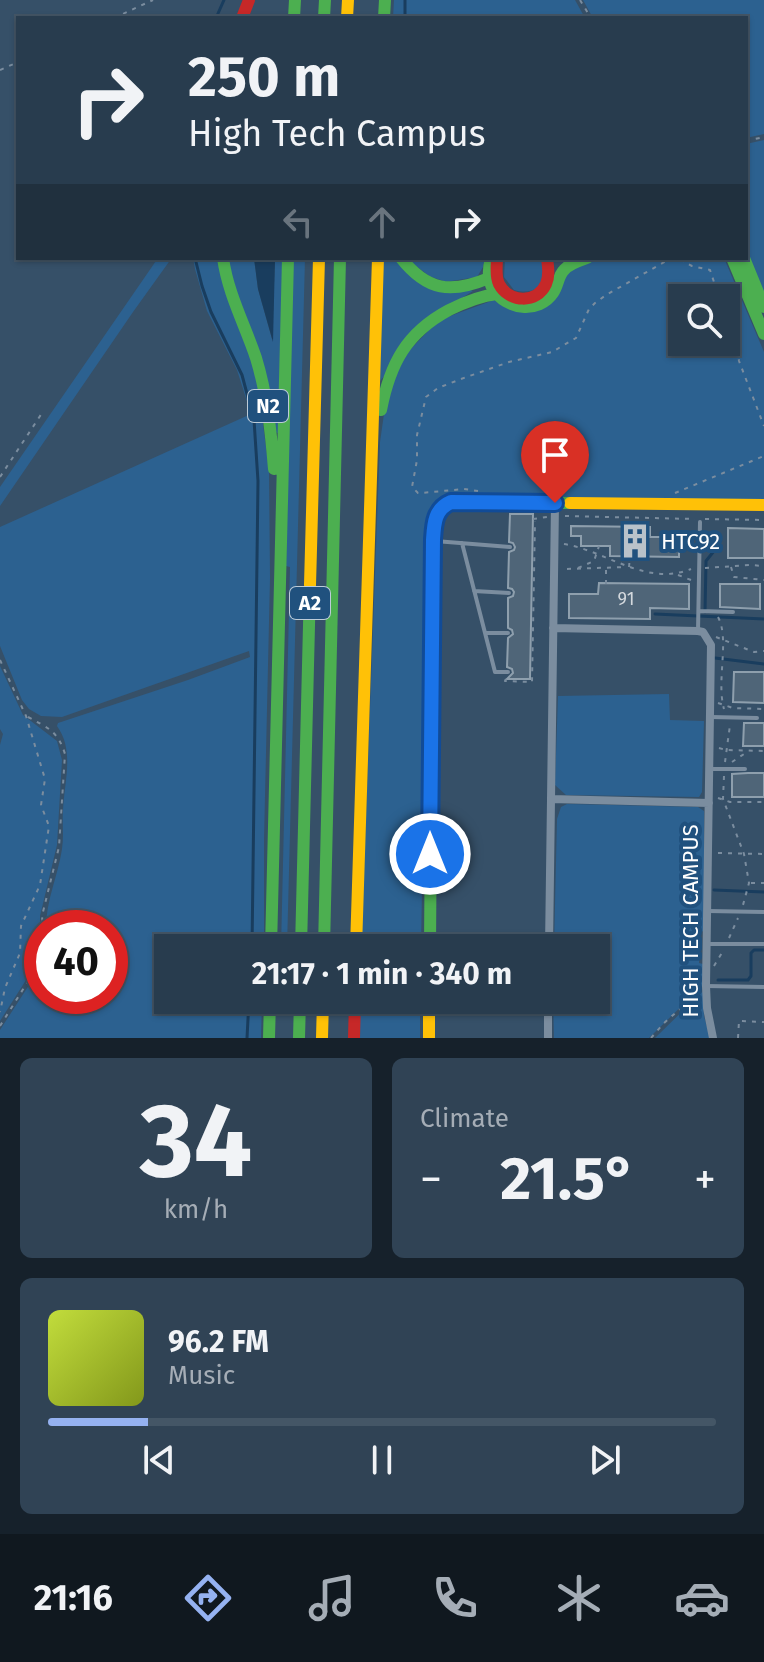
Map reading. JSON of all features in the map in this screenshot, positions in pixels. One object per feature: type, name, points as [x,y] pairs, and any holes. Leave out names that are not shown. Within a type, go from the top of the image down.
[{"type":"main road","name":"N2","points":[[224,260],[234,301],[258,363],[268,404],[281,560]]},
{"type":"main road","name":"N2","points":[[271,934],[288,260]]},
{"type":"main road","name":"A2","points":[[301,934],[319,260]]},
{"type":"main road","name":"A2","points":[[324,934],[340,260]]},
{"type":"main road","points":[[356,934],[378,260]]},
{"type":"main road","points":[[403,260],[413,273],[438,287],[463,288],[489,278]]},
{"type":"main road","points":[[493,260],[488,271],[489,278],[512,305],[528,307],[548,298],[557,285],[553,268],[565,269],[583,260]]},
{"type":"main road","points":[[494,260],[501,293]]},
{"type":"main road","points":[[733,260],[764,334]]},
{"type":"main road","points":[[745,260],[764,307]]},
{"type":"main road","points":[[371,494],[376,486],[385,387],[405,345],[421,327],[443,312],[473,299],[501,293]]},
{"type":"main road","points":[[430,934],[433,540],[435,518],[445,505],[451,502],[554,510],[764,505]]},
{"type":"main road","points":[[269,1038],[270,1014]]},
{"type":"main road","points":[[299,1038],[300,1014]]},
{"type":"main road","points":[[322,1038],[323,1014]]},
{"type":"main road","points":[[354,1038],[355,1014]]},
{"type":"main road","points":[[429,1014],[429,1038]]},
{"type":"street","points":[[549,934],[554,510]]},
{"type":"street","points":[[553,628],[703,633]]},
{"type":"street","name":"HIGH TECH CAMPUS","points":[[703,633],[711,645],[706,986],[713,1038]]},
{"type":"street","name":"HIGH TECH CAMPUS","points":[[551,799],[710,799]]},
{"type":"street","points":[[548,1014],[548,1038]]},
{"type":"lane","points":[[700,522],[699,611],[703,633]]},
{"type":"lane","points":[[433,540],[510,547]]},
{"type":"lane","points":[[462,543],[495,672],[508,672]]},
{"type":"lane","points":[[474,591],[509,593]]},
{"type":"lane","points":[[699,611],[733,612]]},
{"type":"lane","points":[[485,633],[508,633]]},
{"type":"lane","points":[[711,717],[757,718]]},
{"type":"lane","points":[[710,769],[745,769]]},
{"type":"lane","points":[[708,911],[764,912]]},
{"type":"lane","points":[[707,944],[764,944]]},
{"type":"lane","points":[[706,986],[764,987]]},
{"type":"path","points":[[118,16],[153,0]]},
{"type":"path","points":[[487,492],[464,489],[418,493],[412,487],[417,435],[426,397],[438,388],[461,379],[509,362],[552,352],[576,338],[589,309],[606,295],[668,260]]},
{"type":"path","points":[[678,260],[710,270],[715,285],[730,297],[739,361],[764,426]]},
{"type":"path","points":[[0,477],[42,413]]},
{"type":"path","points":[[668,496],[764,456]]},
{"type":"path","points":[[508,672],[505,681],[532,682],[534,519],[554,510],[764,520]]},
{"type":"path","points":[[554,544],[568,544],[628,568]]},
{"type":"path","points":[[599,546],[594,561],[567,569],[628,568],[677,575],[699,584]]},
{"type":"path","points":[[628,568],[630,556]]},
{"type":"path","points":[[730,566],[734,577],[764,580]]},
{"type":"path","points":[[677,575],[701,568],[764,566]]},
{"type":"path","points":[[606,568],[606,584]]},
{"type":"path","points":[[721,620],[723,704],[729,718],[725,766],[748,752]]},
{"type":"path","points":[[703,633],[754,652],[764,651]]},
{"type":"path","points":[[0,660],[26,716],[45,779],[41,805],[49,826],[40,885],[21,926],[20,953],[5,988],[0,1012]]},
{"type":"path","points":[[711,700],[733,708],[764,709]]},
{"type":"path","points":[[26,716],[53,731],[65,754],[59,847],[43,910]]},
{"type":"path","points":[[710,745],[726,750],[764,751]]},
{"type":"path","points":[[725,769],[723,799],[744,854],[749,885],[745,896]]},
{"type":"path","points":[[710,799],[764,802]]},
{"type":"path","points":[[709,852],[764,854]]},
{"type":"path","points":[[749,885],[764,883]]},
{"type":"path","points":[[0,1026],[24,988]]},
{"type":"path","points":[[738,1038],[739,1021],[764,1022]]},
{"type":"shaded area","points":[[394,0],[575,0],[584,16],[393,16]]},
{"type":"shaded area","points":[[583,0],[764,0],[764,134],[748,138],[748,16],[592,16]]},
{"type":"shaded area","points":[[764,140],[764,298],[748,260],[748,144]]},
{"type":"shaded area","points":[[157,260],[170,260],[0,506],[0,487]]},
{"type":"shaded area","points":[[193,260],[221,260],[255,365],[269,469],[264,934],[154,934],[154,1014],[262,1014],[261,1038],[0,1038],[0,1030],[24,993],[24,1014],[128,1014],[128,910],[48,910],[62,849],[67,767],[66,746],[58,723],[250,657],[249,651],[62,717],[41,716],[22,700],[0,646],[0,527],[251,414],[237,370],[207,311]]},
{"type":"shaded area","points":[[228,260],[254,260],[258,289],[272,339],[275,260],[283,260],[278,433],[275,432]]},
{"type":"shaded area","points":[[254,260],[275,260],[273,342],[258,289]]},
{"type":"shaded area","points":[[293,260],[305,260],[287,934],[281,934],[290,567],[286,566]]},
{"type":"shaded area","points":[[379,260],[397,260],[402,267],[473,291],[457,301],[375,386]]},
{"type":"shaded area","points":[[408,260],[485,260],[477,277],[439,283]]},
{"type":"shaded area","points":[[505,260],[542,260],[543,280],[535,289],[514,290],[504,277]]},
{"type":"shaded area","points":[[590,260],[725,260],[735,284],[668,284],[668,356],[740,356],[740,296],[764,352],[764,502],[452,497],[436,504],[428,529],[421,934],[362,934],[380,442],[384,414],[398,361],[431,323],[494,300],[500,304],[562,279],[571,270]]},
{"type":"shaded area","points":[[0,666],[23,715],[57,741],[62,760],[57,845],[41,910],[24,910],[24,983],[0,1021],[0,745],[3,734],[0,729]]},
{"type":"shaded area","points":[[669,694],[670,720],[704,721],[702,792],[699,797],[566,795],[555,785],[558,696]]},
{"type":"shaded area","points":[[567,804],[698,807],[704,811],[704,931],[700,932],[699,963],[703,964],[703,985],[649,1038],[554,1038],[553,1014],[610,1014],[610,934],[554,934],[557,819],[561,807]]},
{"type":"shaded area","points":[[703,991],[704,1016],[710,1038],[655,1038]]},
{"type":"shaded area","points":[[360,1014],[420,1014],[420,1038],[360,1038]]},
{"type":"building","points":[[510,514],[533,514],[530,679],[507,679],[513,673],[507,667],[508,638],[513,634],[508,628],[508,598],[514,592],[508,588],[509,552],[515,547],[509,542]]},
{"type":"building","name":"HTC92","points":[[571,526],[650,527],[650,537],[689,537],[689,547],[679,547],[679,557],[610,556],[610,546],[581,546],[581,536],[571,536]]},
{"type":"building","points":[[728,528],[764,529],[764,558],[728,558]]},
{"type":"building","points":[[599,583],[689,584],[689,609],[650,608],[650,619],[569,618],[569,594],[598,594]]},
{"type":"building","points":[[720,584],[760,584],[760,609],[720,607]]},
{"type":"building","points":[[734,672],[764,672],[764,703],[733,702]]},
{"type":"building","points":[[744,723],[764,723],[764,746],[743,746]]},
{"type":"building","points":[[764,773],[764,797],[732,797],[732,774]]},
{"type":"waterway","points":[[217,16],[224,0]]},
{"type":"waterway","points":[[405,0],[405,16]]},
{"type":"waterway","points":[[196,260],[211,312],[242,375],[254,420],[258,481],[252,934]]},
{"type":"waterway","points":[[705,612],[706,561],[714,551]]},
{"type":"waterway","points":[[655,614],[764,619]]},
{"type":"waterway","points":[[715,658],[764,664]]},
{"type":"waterway","points":[[714,890],[764,892]]},
{"type":"waterway","points":[[718,980],[748,980],[751,976],[751,953],[764,950]]},
{"type":"waterway","points":[[247,1038],[248,1014]]},
{"type":"traffic: fast","points":[[294,16],[295,0]]},
{"type":"traffic: fast","points":[[324,16],[325,0]]},
{"type":"traffic: fast","points":[[384,16],[385,0]]},
{"type":"traffic: fast","points":[[223,260],[260,372],[274,469]]},
{"type":"traffic: fast","points":[[271,934],[288,260]]},
{"type":"traffic: fast","points":[[324,934],[340,260]]},
{"type":"traffic: fast","points":[[403,260],[420,277],[440,286],[463,286],[489,278]]},
{"type":"traffic: fast","points":[[491,260],[489,274],[493,289],[506,301],[523,307],[547,300],[564,270],[582,260]]},
{"type":"traffic: fast","points":[[733,260],[764,334]]},
{"type":"traffic: fast","points":[[745,260],[764,307]]},
{"type":"traffic: fast","points":[[381,410],[389,378],[411,340],[434,319],[455,307],[497,294]]},
{"type":"traffic: fast","points":[[430,934],[433,540],[436,522],[441,512],[456,502],[570,503]]},
{"type":"traffic: fast","points":[[301,934],[310,585]]},
{"type":"traffic: fast","points":[[269,1038],[270,1014]]},
{"type":"traffic: fast","points":[[299,1038],[300,1014]]},
{"type":"traffic: slow","points":[[347,16],[348,0]]},
{"type":"traffic: slow","points":[[310,585],[319,260]]},
{"type":"traffic: slow","points":[[356,934],[378,260]]},
{"type":"traffic: slow","points":[[570,503],[764,505]]},
{"type":"traffic: slow","points":[[322,1038],[323,1014]]},
{"type":"traffic: slow","points":[[429,1014],[429,1038]]},
{"type":"traffic: jam","points":[[243,16],[249,0]]},
{"type":"traffic: jam","points":[[497,260],[499,284],[509,295],[523,299],[542,291],[548,274],[547,260]]},
{"type":"traffic: jam","points":[[354,1038],[355,1014]]},
{"type":"place","name":"HTC92","points":[[635,541]]},
{"type":"route","points":[[430,854],[435,518],[451,502],[555,503]]}]
